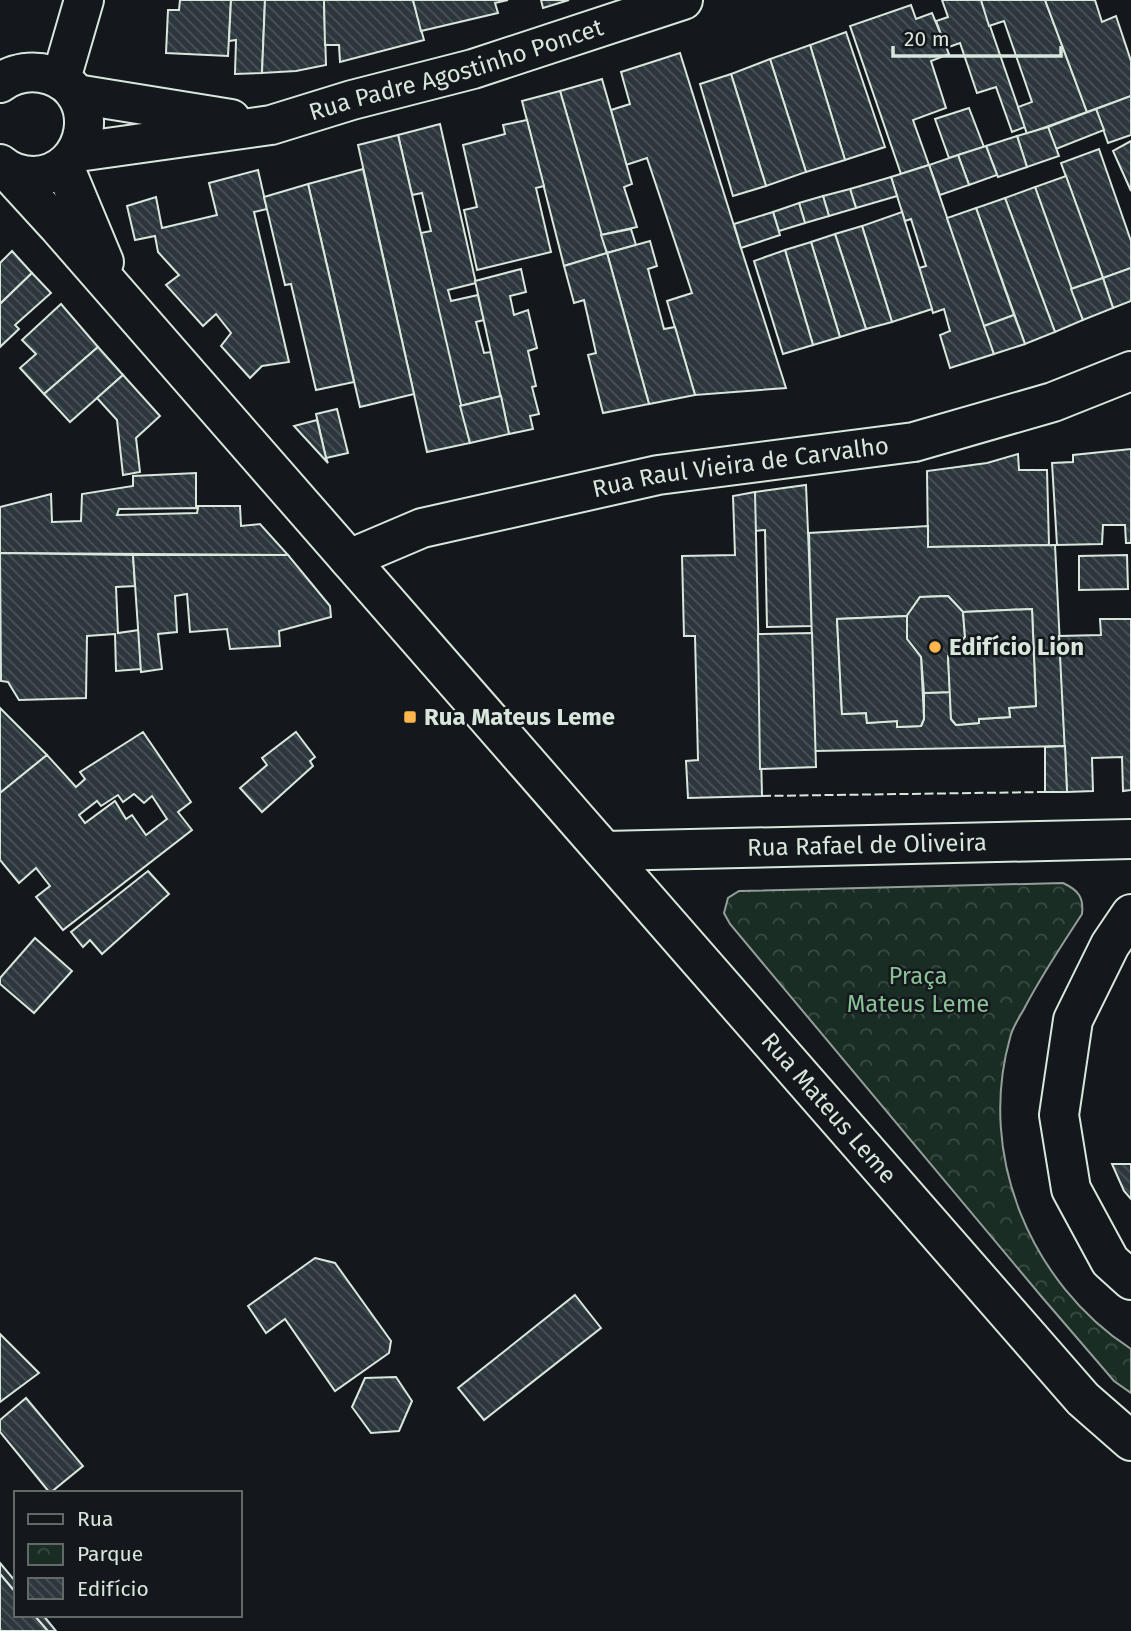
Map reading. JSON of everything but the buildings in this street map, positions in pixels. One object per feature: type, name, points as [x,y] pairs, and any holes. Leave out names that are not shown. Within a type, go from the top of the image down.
[{"type":"street","points":[[71,159],[85,132],[84,111],[69,86],[84,0]]},
{"type":"street","name":"Rua Padre Agostinho Poncet","points":[[3,166],[24,176],[45,176],[71,159],[271,125],[352,100],[473,69],[683,0]]},
{"type":"street","name":"Rua Padre Agostinho Poncet","points":[[1,81],[21,73],[41,72],[69,86],[271,125]]},
{"type":"street","name":"Rua Mateus Leme","points":[[71,159],[117,293]]},
{"type":"street","name":"Rua Mateus Leme","points":[[3,166],[1083,1399],[1131,1441]]},
{"type":"street","name":"Rua Raul Vieira de Carvalho","points":[[349,559],[422,528],[658,475],[914,442],[1053,402],[1131,371]]},
{"type":"street","name":"Rua Rafael de Oliveira","points":[[605,851],[1131,839]]},
{"type":"street","points":[[1131,914],[1110,945],[1073,1020],[1059,1115],[1071,1189],[1110,1261],[1131,1280]]},
{"type":"green space","name":"Praça Mateus Leme","points":[[1063,883],[1079,895],[1082,914],[1012,1031],[1002,1082],[1001,1127],[1007,1170],[1020,1213],[1040,1252],[1065,1289],[1095,1321],[1131,1349],[1131,1393],[1114,1381],[1041,1296],[730,924],[724,913],[728,898],[739,891]]},
{"type":"fence","points":[[762,796],[1045,792]]},
{"type":"place","name":"Edifício Lion","points":[[935,647]]},
{"type":"place","name":"Rua Mateus Leme","points":[[410,717]]}]
